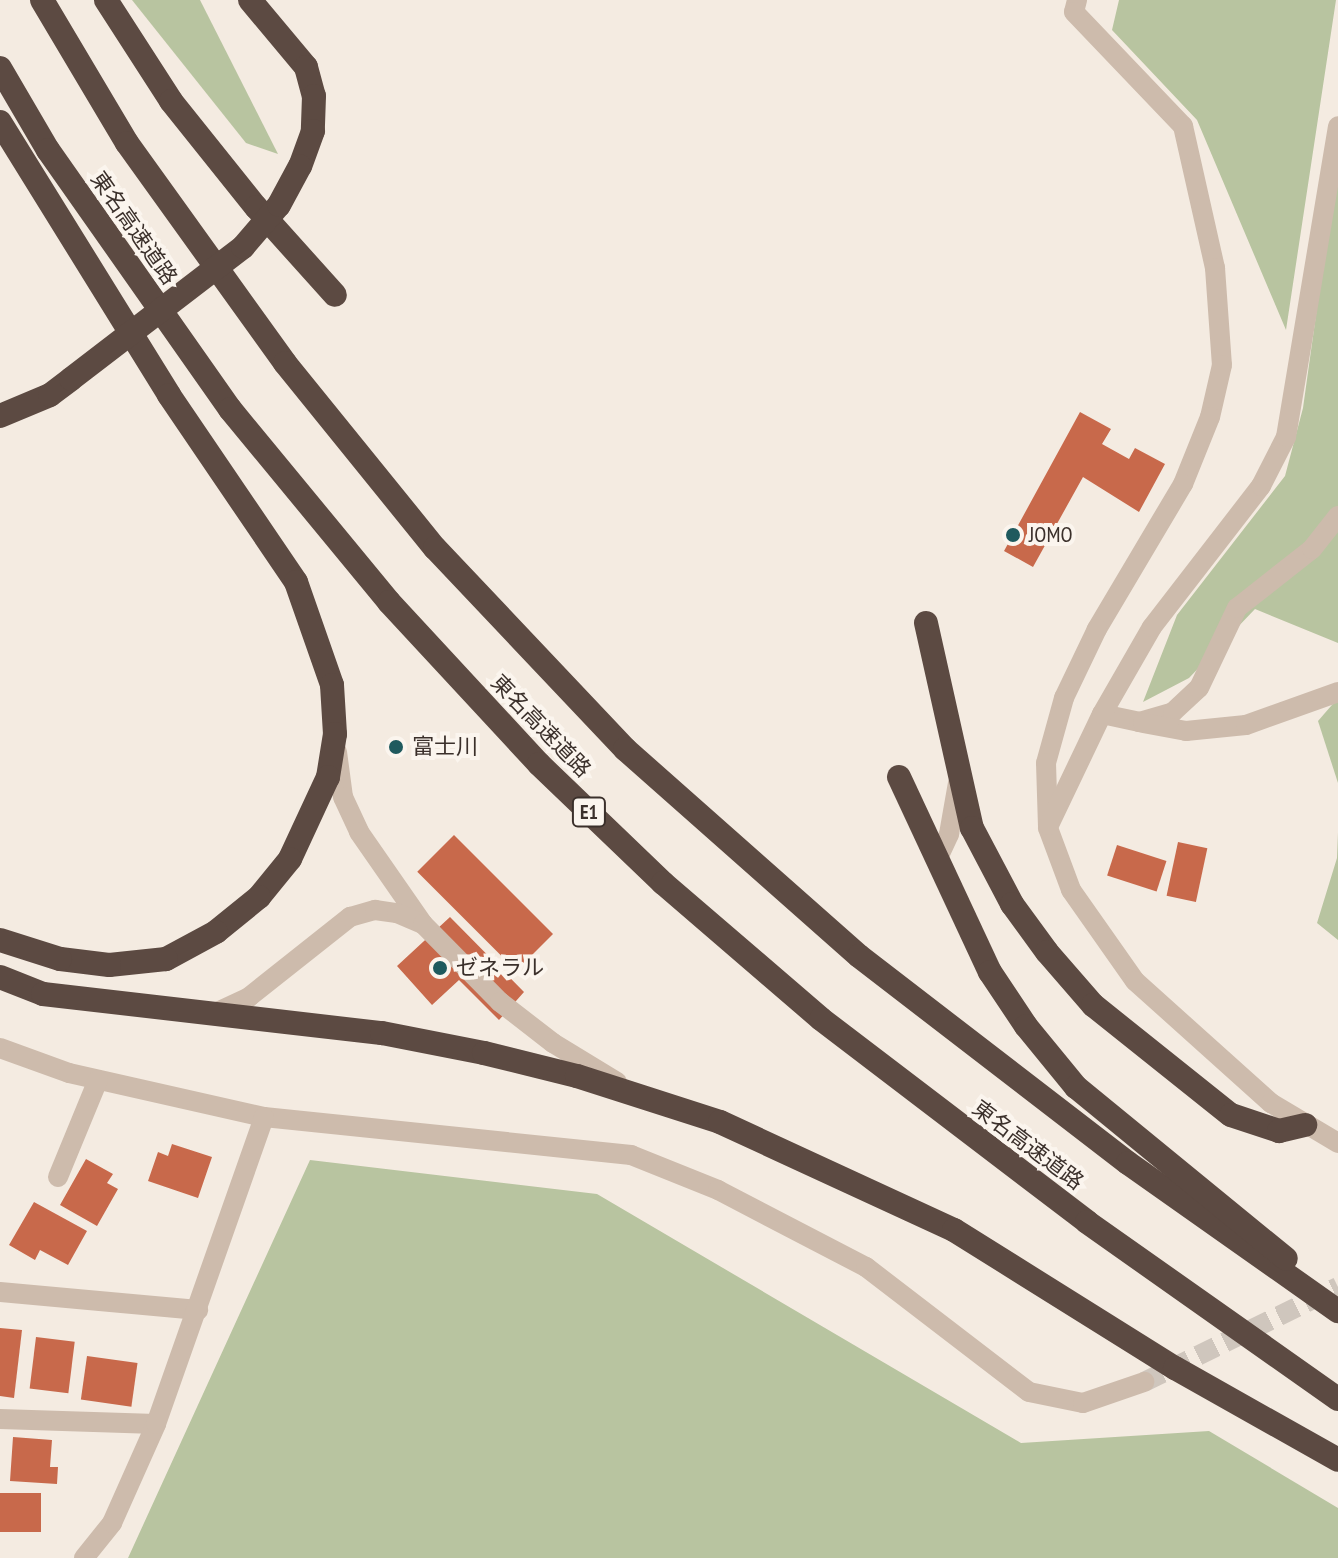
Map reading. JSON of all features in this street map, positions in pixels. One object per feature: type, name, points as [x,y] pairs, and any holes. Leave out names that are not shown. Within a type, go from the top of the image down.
[{"type":"highway","name":"東名高速道路","points":[[42,0],[127,143],[285,363],[435,548],[625,749],[859,956],[1128,1163],[1338,1311]]},
{"type":"highway","points":[[106,0],[171,101],[256,207],[335,295]]},
{"type":"highway","points":[[0,416],[50,395],[243,247],[279,205],[300,166],[313,131],[314,96],[306,67],[250,0]]},
{"type":"highway","name":"東名高速道路","points":[[0,68],[48,150],[239,421],[389,602],[539,764],[663,883],[821,1019],[1087,1222],[1338,1399]]},
{"type":"highway","points":[[0,122],[169,395],[296,582],[332,685],[335,734],[323,791],[290,859],[259,897],[216,932],[166,959],[109,965],[60,959],[0,940]]},
{"type":"highway","points":[[926,623],[958,779],[972,828],[1012,904],[1093,1005],[1231,1115],[1279,1131],[1305,1125]]},
{"type":"highway","points":[[899,777],[990,972],[1076,1087],[1338,1303]]},
{"type":"highway","points":[[0,977],[43,994],[207,1016],[382,1033],[497,1056],[641,1096],[720,1122],[954,1230],[1175,1368],[1338,1460]]},
{"type":"street","points":[[1077,0],[1074,12],[1183,126],[1215,268],[1222,365],[1210,417],[1183,484],[1097,629],[1064,698],[1046,763],[1048,828],[1071,890],[1135,981],[1271,1103],[1338,1143]]},
{"type":"street","points":[[1048,828],[1102,714],[1152,627],[1261,486],[1286,437],[1338,126]]},
{"type":"street","points":[[1139,722],[1173,712],[1199,688],[1237,608],[1312,549],[1338,516]]},
{"type":"street","points":[[1102,714],[1186,731],[1246,725],[1338,692]]},
{"type":"street","points":[[335,734],[343,797],[359,832],[423,924],[500,1002],[553,1043],[641,1096]]},
{"type":"street","points":[[937,860],[956,809],[958,779]]},
{"type":"street","points":[[207,1016],[233,1008],[350,917],[375,910],[423,924]]},
{"type":"street","points":[[0,1048],[98,1080],[264,1117],[631,1155],[718,1190],[866,1267],[1029,1392],[1083,1403],[1144,1382]]},
{"type":"street","points":[[58,1177],[98,1080]]},
{"type":"street","points":[[84,1558],[112,1523],[156,1424],[264,1117]]},
{"type":"street","points":[[0,1292],[198,1310]]},
{"type":"street","points":[[0,1419],[156,1424]]},
{"type":"green space","points":[[132,0],[200,0],[278,154],[246,143]]},
{"type":"green space","points":[[1119,0],[1336,0],[1286,330],[1197,120],[1112,30]]},
{"type":"green space","points":[[1338,157],[1338,643],[1255,609],[1189,678],[1143,702],[1177,615],[1285,476],[1303,408]]},
{"type":"green space","points":[[1338,698],[1338,783],[1318,721]]},
{"type":"green space","points":[[1338,832],[1338,940],[1317,923],[1337,858]]},
{"type":"green space","points":[[310,1160],[597,1194],[1021,1443],[1209,1431],[1338,1508],[1338,1558],[128,1558]]},
{"type":"building","points":[[1080,412],[1111,429],[1102,444],[1129,459],[1135,448],[1165,464],[1139,512],[1083,477],[1033,567],[1004,551]]},
{"type":"building","points":[[454,835],[553,934],[516,971],[417,872]]},
{"type":"building","points":[[1178,842],[1207,848],[1196,902],[1167,896]]},
{"type":"building","points":[[1117,845],[1166,861],[1157,892],[1107,875]]},
{"type":"building","points":[[450,917],[524,992],[499,1020],[459,980],[432,1005],[397,966]]},
{"type":"building","points":[[172,1144],[212,1157],[198,1198],[148,1181],[158,1152],[168,1156]]},
{"type":"building","points":[[86,1159],[113,1174],[107,1183],[118,1189],[97,1226],[60,1205]]},
{"type":"building","points":[[34,1202],[87,1231],[68,1265],[40,1250],[35,1260],[9,1245]]},
{"type":"building","points":[[0,1328],[22,1330],[14,1398],[0,1396]]},
{"type":"building","points":[[36,1337],[75,1342],[68,1393],[30,1389]]},
{"type":"building","points":[[87,1356],[138,1363],[131,1407],[81,1400]]},
{"type":"building","points":[[13,1437],[52,1440],[50,1467],[58,1467],[57,1484],[10,1481]]},
{"type":"building","points":[[0,1493],[41,1493],[41,1532],[0,1532]]},
{"type":"tunnel","points":[[1144,1382],[1338,1287]]},
{"type":"place","name":"JOMO","points":[[1013,535]]},
{"type":"place","name":"富士川","points":[[396,747]]},
{"type":"place","name":"ゼネラル","points":[[440,968]]}]
